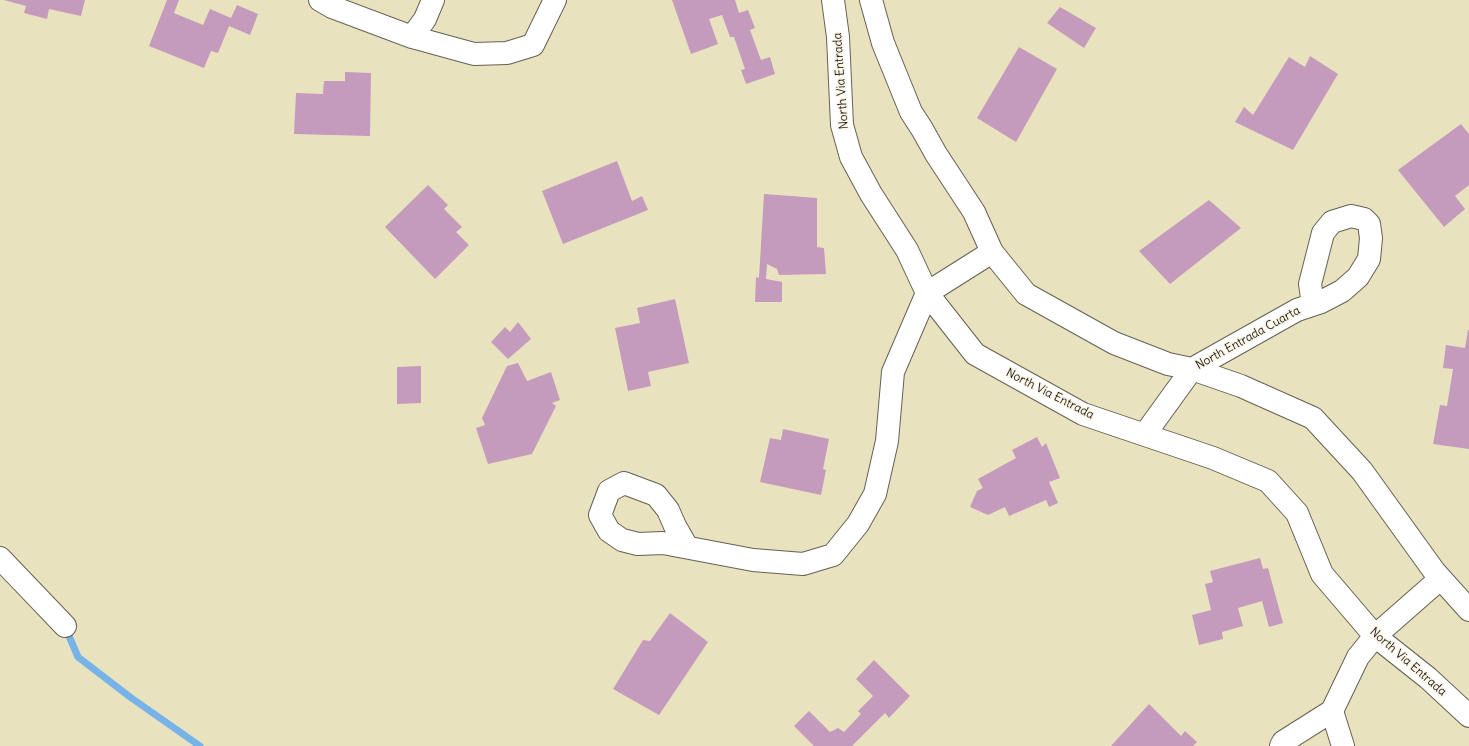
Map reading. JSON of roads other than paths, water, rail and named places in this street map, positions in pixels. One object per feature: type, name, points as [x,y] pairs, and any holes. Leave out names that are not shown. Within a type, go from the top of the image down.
[{"type":"street","points":[[320,0],[332,7],[412,37],[474,54],[507,53],[534,45],[556,0]]},
{"type":"street","points":[[412,37],[425,19],[433,0]]},
{"type":"street","name":"North Via Entrada","points":[[832,0],[838,37],[842,125],[851,157],[871,194],[907,250],[927,293],[975,354],[1083,414],[1213,458],[1268,482],[1297,513],[1322,574],[1375,636],[1428,678],[1469,716]]},
{"type":"street","points":[[871,0],[883,43],[911,112],[936,154],[974,212],[992,252],[1026,294],[1114,343],[1168,364],[1192,369],[1241,386],[1313,418],[1362,471],[1440,579],[1469,610]]},
{"type":"street","points":[[687,547],[753,560],[802,564],[833,555],[858,524],[875,494],[887,441],[893,372],[927,293],[992,252]]},
{"type":"street","name":"North Entrada Cuarta","points":[[1145,434],[1192,369],[1297,310],[1313,304]]},
{"type":"street","points":[[0,558],[65,626]]},
{"type":"street","points":[[1281,746],[1283,742],[1332,712],[1358,657],[1375,636],[1440,579]]},
{"type":"street","points":[[1332,712],[1343,746]]},
{"type":"waterway","points":[[66,629],[78,657],[130,697],[200,746]]}]
